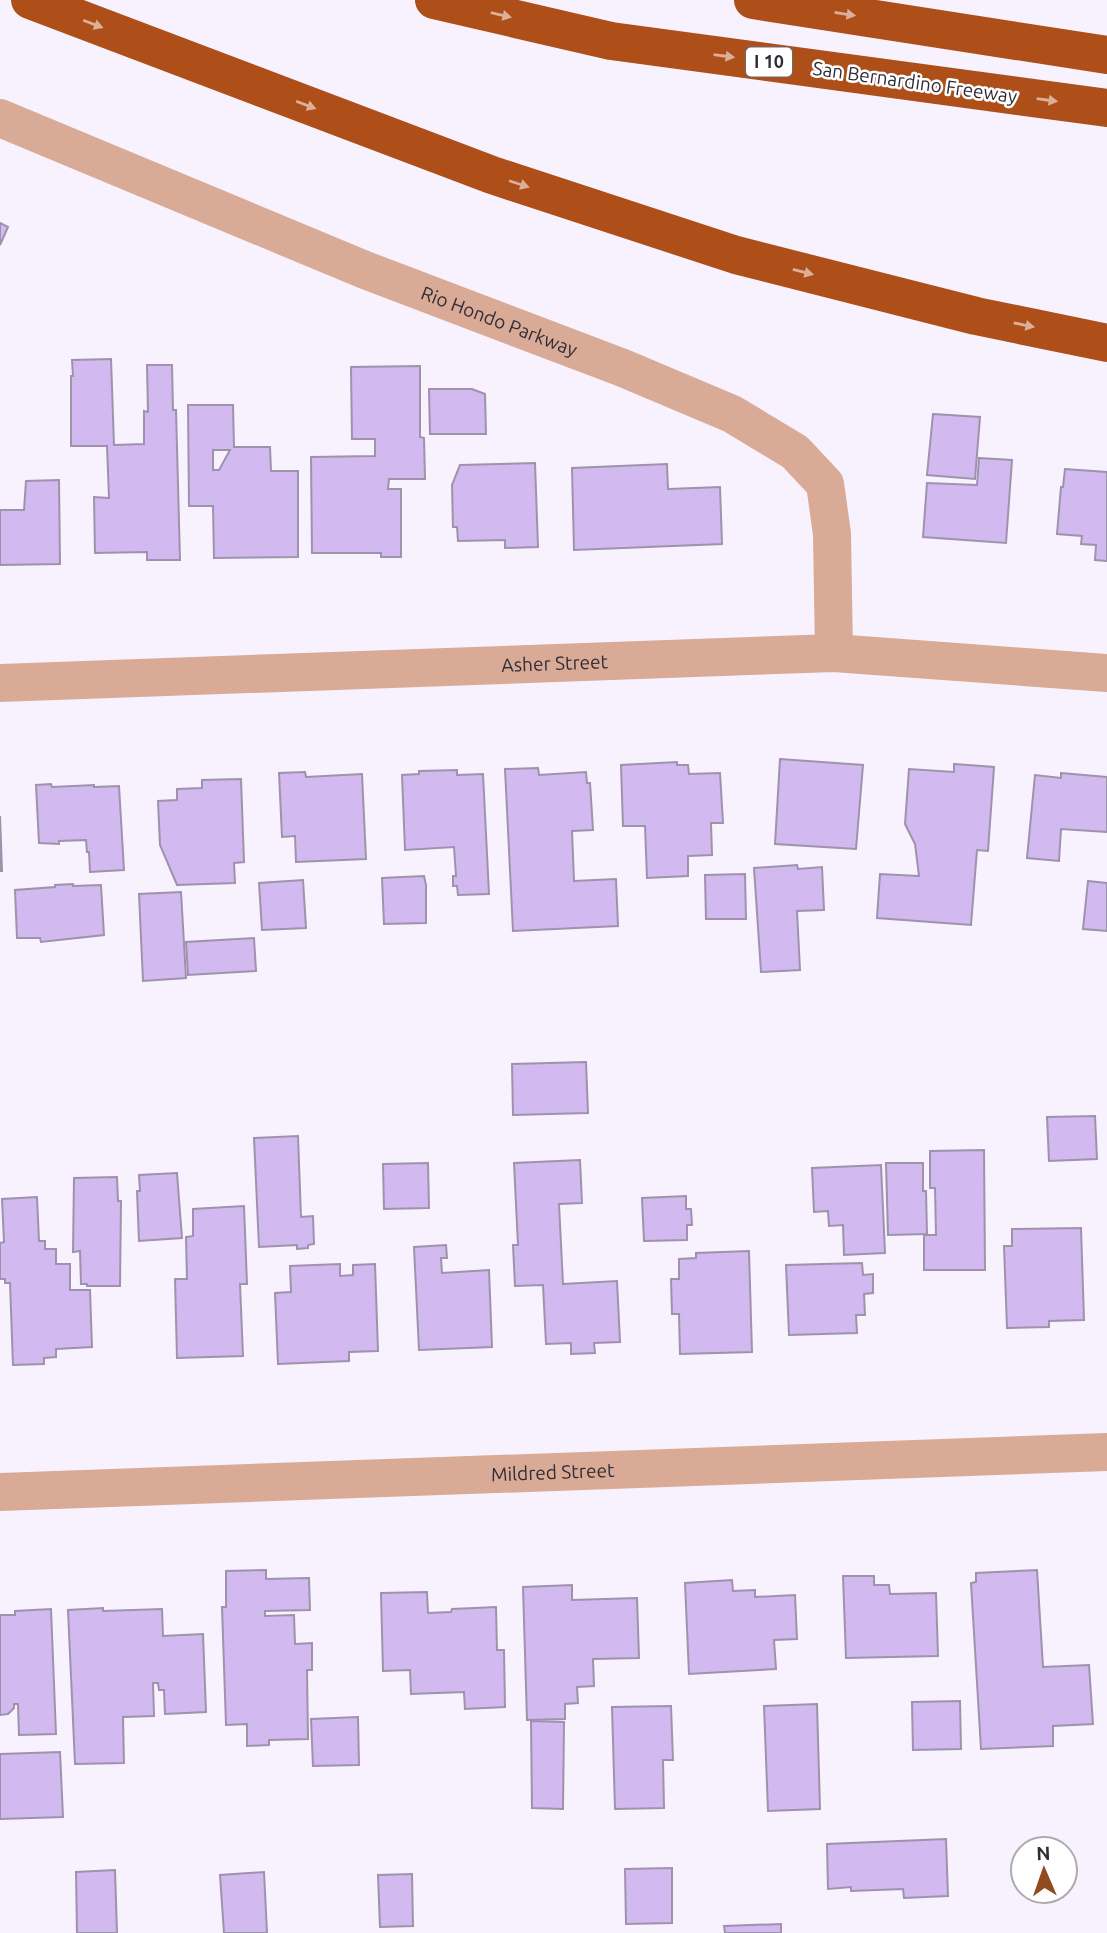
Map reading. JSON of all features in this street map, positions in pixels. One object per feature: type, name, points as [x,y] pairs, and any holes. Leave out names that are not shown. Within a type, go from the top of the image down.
[{"type":"highway","points":[[30,0],[492,175],[736,255],[976,316],[1107,343]]},
{"type":"highway","name":"San Bernardino Freeway","points":[[434,0],[611,41],[1107,108]]},
{"type":"highway","points":[[753,0],[1107,55]]},
{"type":"street","name":"Rio Hondo Parkway","points":[[0,118],[366,270],[623,368],[732,414],[795,452],[825,484],[832,534],[834,653]]},
{"type":"street","name":"Asher Street","points":[[0,683],[834,653],[1107,673]]},
{"type":"street","name":"Mildred Street","points":[[0,1492],[1107,1452]]},
{"type":"building","points":[[0,223],[8,227],[0,245]]},
{"type":"building","points":[[111,359],[114,445],[144,444],[144,411],[148,412],[147,365],[172,365],[173,410],[176,410],[180,560],[147,560],[147,552],[95,553],[94,497],[109,498],[107,446],[71,446],[72,360]]},
{"type":"building","points":[[420,366],[420,437],[424,438],[425,479],[389,479],[388,489],[401,489],[401,557],[381,557],[381,553],[312,553],[311,457],[375,456],[375,439],[352,439],[351,367]]},
{"type":"building","points":[[429,389],[472,389],[485,394],[486,434],[430,434]]},
{"type":"building","points":[[188,405],[233,405],[234,447],[270,447],[271,471],[298,471],[298,557],[214,558],[213,506],[189,506]],"holes":[[[213,450],[230,450],[219,470],[213,470]]]},
{"type":"building","points":[[933,414],[980,417],[975,479],[927,475]]},
{"type":"building","points":[[979,458],[1012,460],[1006,543],[923,537],[927,483],[977,485]]},
{"type":"building","points":[[535,463],[538,547],[505,548],[505,540],[458,541],[457,527],[453,527],[452,485],[460,465]]},
{"type":"building","points":[[667,464],[668,489],[720,487],[722,544],[574,550],[572,468]]},
{"type":"building","points":[[1065,469],[1107,472],[1107,561],[1095,560],[1096,545],[1081,544],[1082,536],[1057,534]]},
{"type":"building","points":[[59,480],[60,564],[0,565],[0,510],[24,510],[26,481]]},
{"type":"building","points":[[780,759],[863,765],[856,849],[775,844]]},
{"type":"building","points":[[677,762],[677,765],[688,765],[689,774],[720,773],[723,823],[711,823],[712,855],[688,856],[688,876],[647,878],[645,826],[623,826],[621,765]]},
{"type":"building","points":[[954,764],[994,767],[988,851],[977,850],[971,925],[877,918],[880,874],[919,876],[915,844],[905,824],[909,769],[954,772]]},
{"type":"building","points":[[538,768],[539,775],[586,772],[587,783],[590,783],[593,830],[572,831],[574,881],[616,879],[618,926],[513,931],[505,769]]},
{"type":"building","points":[[457,770],[457,775],[483,774],[489,894],[458,895],[457,886],[453,886],[453,876],[456,876],[454,847],[405,850],[402,775],[419,774],[419,771]]},
{"type":"building","points":[[305,772],[306,777],[362,774],[366,859],[296,862],[295,836],[282,837],[279,773]]},
{"type":"building","points":[[1061,773],[1107,777],[1107,832],[1061,829],[1059,861],[1027,858],[1035,775],[1061,778]]},
{"type":"building","points":[[241,779],[244,862],[234,863],[235,883],[177,885],[160,845],[158,801],[177,800],[177,789],[202,788],[202,780]]},
{"type":"building","points":[[51,784],[52,787],[119,786],[124,870],[90,872],[86,840],[59,841],[59,844],[39,843],[36,785]]},
{"type":"building","points":[[0,816],[2,871],[0,871]]},
{"type":"building","points":[[797,865],[798,869],[822,867],[824,910],[797,911],[800,970],[761,972],[754,868]]},
{"type":"building","points":[[745,874],[746,919],[706,919],[705,875]]},
{"type":"building","points":[[424,876],[426,923],[384,924],[382,878]]},
{"type":"building","points":[[303,880],[306,928],[262,930],[259,883]]},
{"type":"building","points":[[1088,881],[1107,883],[1107,931],[1083,929]]},
{"type":"building","points":[[73,884],[101,885],[104,935],[41,942],[40,938],[17,938],[15,890]]},
{"type":"building","points":[[181,892],[186,978],[143,981],[139,894]]},
{"type":"building","points":[[254,938],[256,971],[188,975],[186,942]]},
{"type":"building","points":[[586,1062],[588,1113],[513,1115],[512,1064]]},
{"type":"building","points":[[1095,1116],[1097,1159],[1049,1161],[1047,1117]]},
{"type":"building","points":[[298,1136],[301,1217],[313,1216],[314,1244],[308,1245],[308,1248],[297,1249],[297,1245],[259,1247],[254,1138]]},
{"type":"building","points":[[984,1150],[985,1270],[924,1270],[924,1235],[936,1235],[935,1188],[930,1188],[930,1151]]},
{"type":"building","points":[[580,1160],[582,1203],[559,1204],[563,1284],[617,1281],[620,1342],[594,1343],[595,1353],[571,1354],[571,1343],[546,1344],[543,1285],[515,1286],[513,1245],[518,1245],[514,1163]]},
{"type":"building","points":[[428,1163],[429,1208],[384,1209],[383,1164]]},
{"type":"building","points":[[886,1163],[923,1163],[927,1234],[888,1235]]},
{"type":"building","points":[[881,1165],[885,1253],[844,1255],[843,1225],[829,1226],[828,1211],[814,1212],[812,1168]]},
{"type":"building","points":[[177,1173],[182,1238],[139,1241],[139,1175]]},
{"type":"building","points":[[117,1177],[118,1201],[121,1201],[120,1286],[87,1286],[81,1284],[80,1251],[73,1252],[74,1178]]},
{"type":"building","points":[[686,1196],[686,1209],[691,1209],[692,1225],[687,1225],[687,1240],[644,1241],[642,1198]]},
{"type":"building","points":[[37,1197],[39,1241],[45,1241],[45,1249],[56,1249],[56,1264],[70,1264],[70,1290],[90,1290],[92,1347],[56,1349],[56,1357],[44,1358],[44,1364],[13,1365],[10,1283],[0,1279],[0,1243],[4,1242],[2,1199]]},
{"type":"building","points":[[244,1206],[247,1284],[240,1284],[243,1356],[177,1358],[175,1279],[187,1279],[186,1237],[193,1236],[193,1209]]},
{"type":"building","points":[[1081,1228],[1084,1320],[1049,1321],[1049,1327],[1007,1328],[1004,1246],[1012,1246],[1012,1229]]},
{"type":"building","points":[[446,1245],[447,1258],[441,1258],[442,1273],[489,1270],[492,1347],[419,1350],[414,1247]]},
{"type":"building","points":[[749,1251],[752,1352],[680,1354],[679,1314],[672,1314],[671,1279],[679,1279],[679,1259],[696,1258],[696,1253]]},
{"type":"building","points":[[862,1263],[863,1275],[873,1274],[873,1293],[864,1294],[865,1315],[856,1315],[857,1333],[789,1335],[786,1265]]},
{"type":"building","points":[[340,1264],[340,1276],[353,1275],[353,1265],[375,1264],[378,1351],[349,1352],[349,1361],[278,1364],[275,1293],[291,1292],[290,1266]]},
{"type":"building","points":[[266,1570],[266,1579],[309,1578],[310,1610],[265,1611],[265,1616],[294,1615],[295,1644],[312,1643],[312,1670],[307,1670],[308,1739],[269,1740],[269,1745],[247,1746],[247,1724],[226,1725],[222,1607],[226,1607],[226,1571]]},
{"type":"building","points":[[1037,1570],[1043,1667],[1089,1665],[1093,1724],[1053,1726],[1053,1746],[981,1749],[971,1583],[976,1582],[976,1573]]},
{"type":"building","points":[[843,1576],[874,1576],[874,1585],[889,1585],[890,1594],[936,1593],[938,1656],[846,1658]]},
{"type":"building","points":[[732,1580],[733,1591],[755,1590],[755,1597],[795,1595],[797,1639],[774,1640],[776,1669],[689,1674],[685,1583]]},
{"type":"building","points":[[572,1585],[572,1600],[637,1598],[639,1658],[593,1659],[594,1686],[577,1687],[578,1703],[565,1704],[565,1719],[527,1720],[523,1587]]},
{"type":"building","points":[[427,1592],[428,1613],[496,1607],[497,1650],[504,1650],[505,1707],[465,1709],[464,1692],[411,1694],[410,1670],[383,1671],[381,1593]]},
{"type":"building","points":[[103,1608],[103,1611],[162,1609],[163,1636],[203,1634],[206,1712],[165,1714],[164,1690],[159,1690],[158,1683],[153,1683],[154,1716],[123,1717],[124,1763],[75,1764],[68,1610]]},
{"type":"building","points":[[51,1609],[56,1734],[19,1735],[18,1704],[14,1704],[8,1714],[0,1715],[0,1615],[15,1615],[15,1611]]},
{"type":"building","points":[[960,1701],[961,1749],[913,1750],[912,1702]]},
{"type":"building","points":[[817,1704],[820,1809],[768,1811],[764,1706]]},
{"type":"building","points":[[671,1706],[673,1760],[663,1760],[664,1808],[615,1809],[612,1707]]},
{"type":"building","points":[[358,1717],[359,1765],[313,1766],[311,1719]]},
{"type":"building","points":[[531,1721],[564,1722],[563,1809],[532,1808]]},
{"type":"building","points":[[60,1752],[63,1817],[0,1819],[0,1754]]},
{"type":"building","points":[[946,1839],[948,1896],[904,1898],[903,1889],[828,1889],[827,1844]]},
{"type":"building","points":[[672,1868],[672,1923],[626,1924],[625,1869]]},
{"type":"building","points":[[115,1870],[117,1933],[77,1933],[76,1872]]},
{"type":"building","points":[[264,1872],[267,1933],[224,1933],[220,1875]]},
{"type":"building","points":[[412,1874],[413,1926],[380,1927],[378,1875]]},
{"type":"building","points":[[781,1924],[781,1933],[725,1933],[724,1926]]}]
